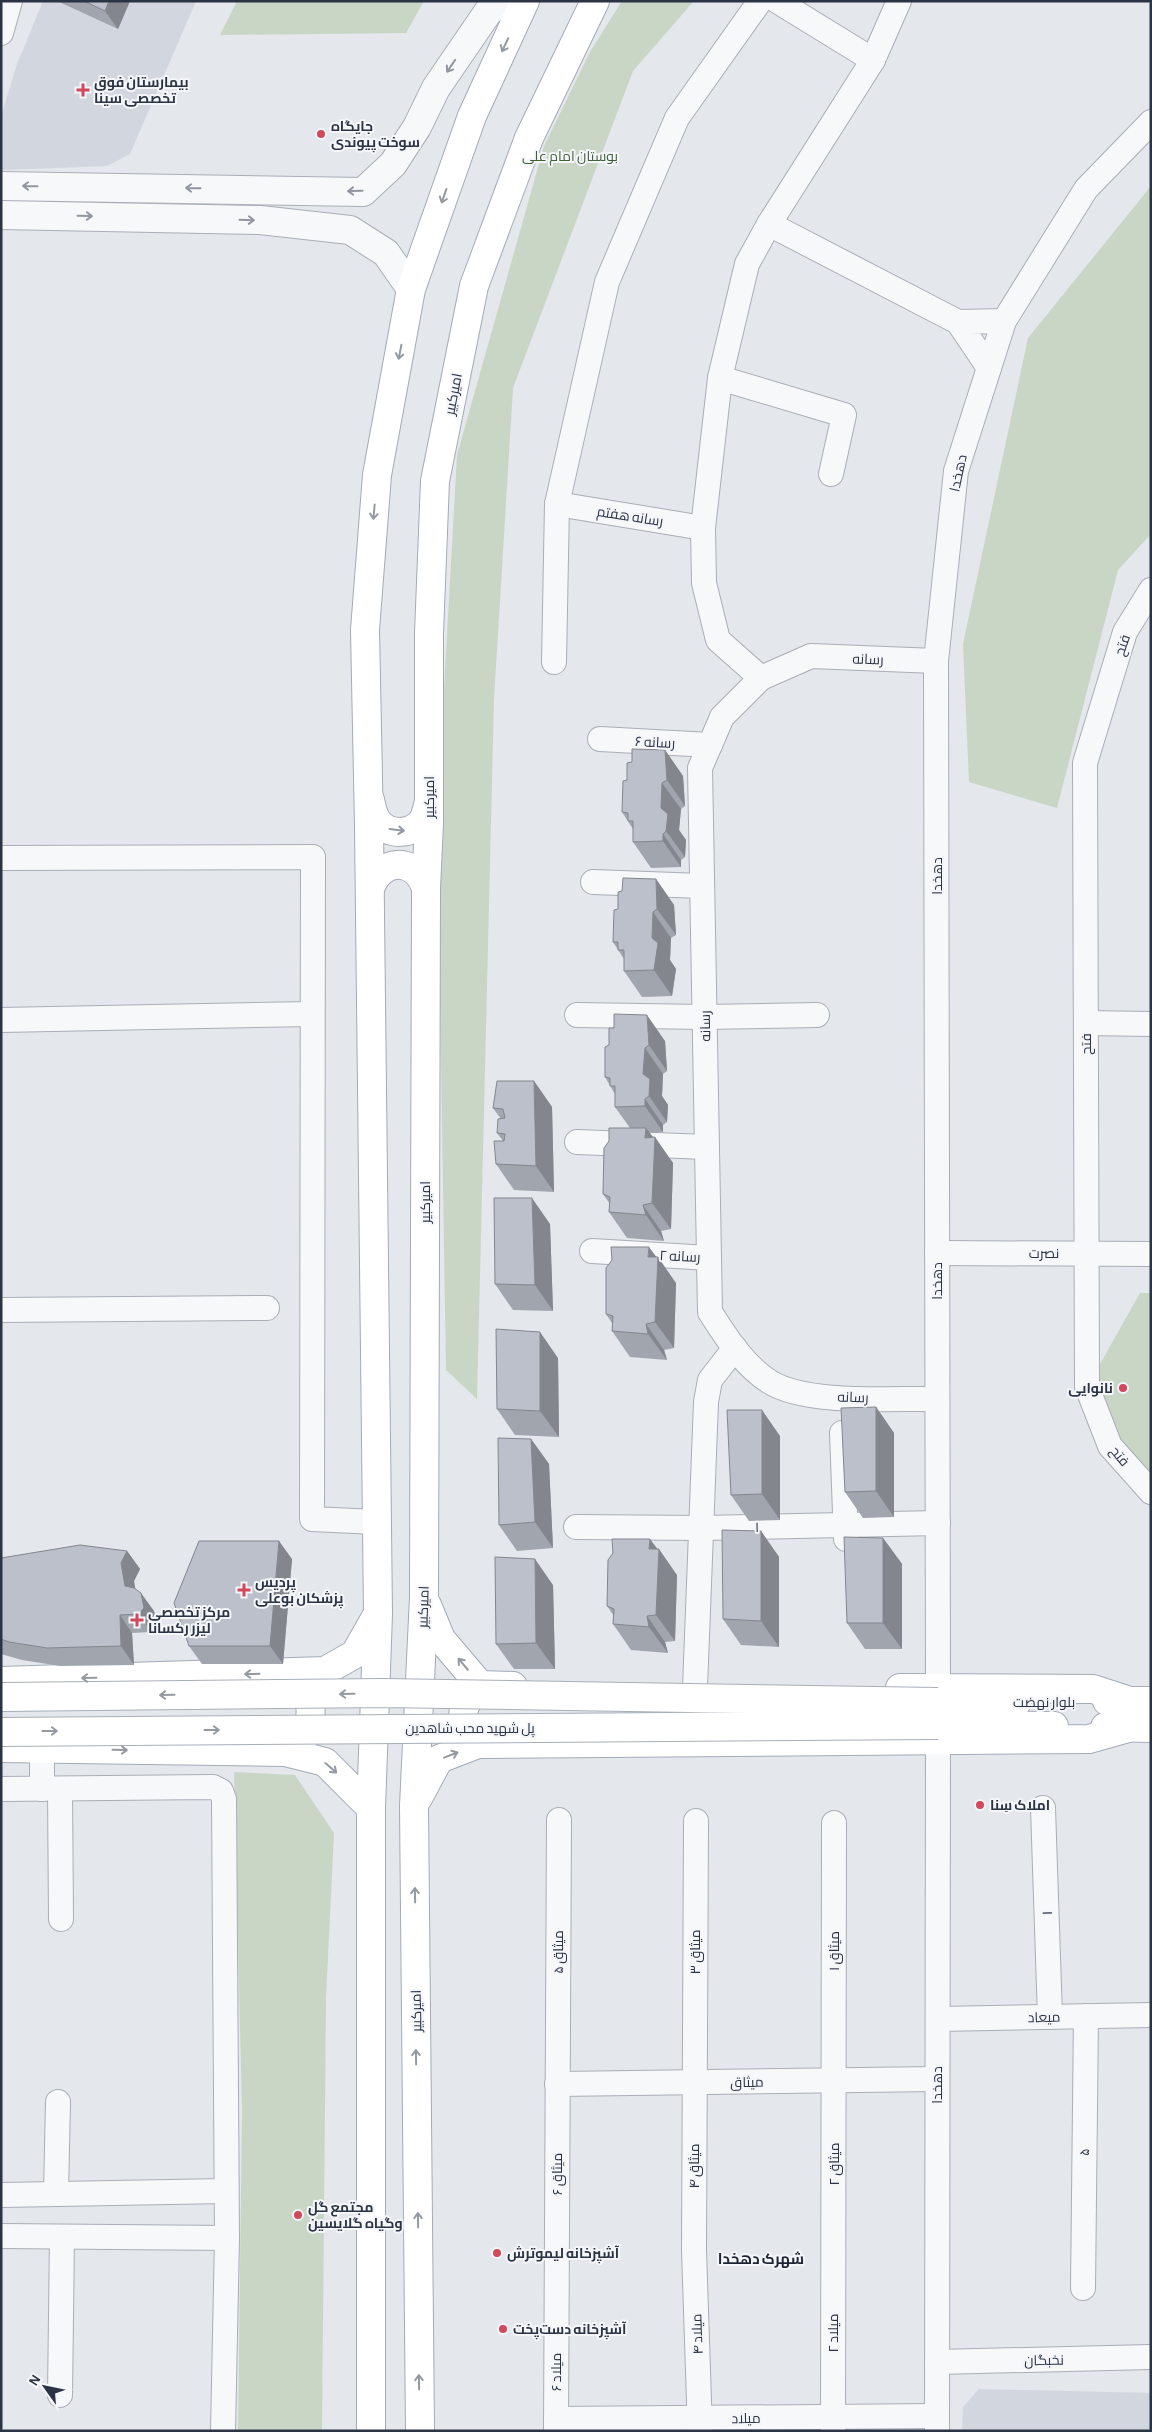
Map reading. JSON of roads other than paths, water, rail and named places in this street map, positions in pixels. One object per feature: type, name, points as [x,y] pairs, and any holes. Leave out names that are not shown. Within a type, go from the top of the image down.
[{"type":"main road","points":[[371,2431],[371,1808],[378,1614],[369,796],[364,630],[377,475],[412,289],[472,116],[525,1]]},
{"type":"main road","name":"امیرکبیر","points":[[420,2431],[414,1806],[424,1597],[426,888],[429,802],[429,632],[435,481],[474,286],[529,138],[594,1]]},
{"type":"main road","points":[[369,796],[378,822],[393,831],[402,832],[418,826],[424,819],[429,802]]},
{"type":"main road","points":[[370,889],[372,880],[384,868],[402,864],[418,872],[426,888]]},
{"type":"main road","points":[[424,1597],[441,1639],[480,1685]]},
{"type":"main road","points":[[1,1681],[325,1671],[354,1654],[378,1614]]},
{"type":"main road","points":[[285,1752],[296,1746],[304,1738],[310,1721],[310,1704],[304,1688],[287,1673]]},
{"type":"main road","points":[[478,1744],[466,1729],[462,1714],[467,1699],[480,1685],[695,1688],[938,1714]]},
{"type":"main road","points":[[1,1697],[383,1693],[938,1714]]},
{"type":"main road","name":"بلوار نهضت","points":[[938,1714],[1140,1701]]},
{"type":"main road","points":[[414,1806],[439,1759],[478,1744],[938,1714]]},
{"type":"main road","name":"بلوار نهضت","points":[[938,1714],[1139,1728]]},
{"type":"main road","name":"پل شهید محب شاهدین","points":[[1,1732],[938,1714]]},
{"type":"main road","points":[[1,1748],[285,1752],[325,1762],[371,1808]]},
{"type":"street","points":[[1,33],[10,1]]},
{"type":"street","points":[[1,186],[363,192],[393,164],[416,127],[436,88],[488,12],[503,1]]},
{"type":"street","points":[[554,662],[557,504],[607,282],[677,118],[760,1]]},
{"type":"street","points":[[777,1],[873,60]]},
{"type":"street","points":[[761,678],[718,640],[704,583],[703,528],[720,378],[747,264],[769,224],[873,60],[899,1]]},
{"type":"street","name":"دهخدا","points":[[937,2423],[938,1523],[936,662],[956,471],[1004,321],[1086,189],[1151,122]]},
{"type":"street","points":[[146,216],[147,187]]},
{"type":"street","points":[[1,215],[146,216],[260,220],[350,230],[386,253],[412,289]]},
{"type":"street","points":[[769,224],[958,322],[989,368]]},
{"type":"street","points":[[958,322],[1004,321]]},
{"type":"street","points":[[720,378],[844,415],[831,474]]},
{"type":"street","name":"رسانه هفتم","points":[[557,504],[703,528]]},
{"type":"street","name":"فتح","points":[[1151,590],[1125,632],[1085,763],[1087,1387],[1110,1446],[1151,1492]]},
{"type":"street","name":"رسانه","points":[[936,662],[811,656],[761,678],[722,717],[700,768],[710,1312],[746,1361],[770,1382],[803,1395],[937,1399]]},
{"type":"street","name":"رسانه ۶","points":[[600,739],[710,745]]},
{"type":"street","points":[[1,858],[313,858],[312,1519],[376,1522]]},
{"type":"street","points":[[593,882],[702,886]]},
{"type":"street","points":[[1,1020],[312,1014]]},
{"type":"street","points":[[577,1015],[704,1017],[817,1015]]},
{"type":"street","points":[[1086,1024],[1151,1024]]},
{"type":"street","points":[[577,1142],[707,1147]]},
{"type":"street","name":"رسانه ۲","points":[[592,1251],[709,1258]]},
{"type":"street","name":"نصرت","points":[[937,1253],[1151,1254]]},
{"type":"street","points":[[1,1310],[267,1308]]},
{"type":"street","points":[[695,1688],[706,1402],[710,1380],[735,1348]]},
{"type":"street","points":[[842,1433],[847,1563]]},
{"type":"street","name":"۱","points":[[576,1527],[701,1528],[938,1523]]},
{"type":"street","points":[[42,1749],[51,1789],[61,1919]]},
{"type":"street","points":[[1,1789],[213,1788],[221,1791],[224,1799],[227,2238],[223,2431]]},
{"type":"street","name":"۱","points":[[1043,1808],[1050,2017]]},
{"type":"street","name":"میثاق ۵","points":[[557,2084],[559,1820]]},
{"type":"street","name":"میثاق ۳","points":[[695,2082],[696,1821]]},
{"type":"street","name":"میثاق ۱","points":[[834,1823],[835,2080]]},
{"type":"street","name":"میعاد","points":[[938,2019],[1151,2015]]},
{"type":"street","name":"۵","points":[[1083,2288],[1086,2016]]},
{"type":"street","name":"میثاق","points":[[557,2084],[938,2079]]},
{"type":"street","name":"میثاق ۲","points":[[834,2249],[835,2080]]},
{"type":"street","name":"میثاق ۴","points":[[694,2250],[695,2082]]},
{"type":"street","name":"میثاق ۶","points":[[557,2084],[557,2265]]},
{"type":"street","points":[[56,2194],[58,2102]]},
{"type":"street","points":[[1,2195],[226,2191]]},
{"type":"street","points":[[1,2236],[227,2238]]},
{"type":"street","points":[[60,2395],[62,2237]]},
{"type":"street","name":"میلاد ۲","points":[[833,2424],[834,2249]]},
{"type":"street","name":"میلاد ۴","points":[[694,2250],[700,2424]]},
{"type":"street","name":"میلاد ۶","points":[[556,2425],[557,2265]]},
{"type":"street","name":"نخبگان","points":[[937,2362],[1151,2357]]},
{"type":"street","name":"میلاد","points":[[556,2425],[937,2423]]},
{"type":"place","name":"بیمارستان فوق تخصصی سینا","points":[[83,90]]},
{"type":"place","name":"جایگاه سوخت پیوندی","points":[[321,134]]},
{"type":"place","name":"نانوایی","points":[[1123,1388]]},
{"type":"place","name":"پردیس پزشکان بوعلی","points":[[244,1590]]},
{"type":"place","name":"مرکز تخصصی لیزر رکسانا","points":[[137,1620]]},
{"type":"place","name":"املاک سِنا","points":[[980,1805]]},
{"type":"place","name":"مجتمع گل وگیاه گلایسین","points":[[298,2215]]},
{"type":"place","name":"آشپزخانه لیموترش","points":[[497,2253]]},
{"type":"place","name":"آشپزخانه دست‌پخت","points":[[503,2329]]},
{"type":"district","name":"شهرک دهخدا","points":[[761,2259]]},
{"type":"park label","name":"بوستان امام علی","points":[[570,156]]}]
